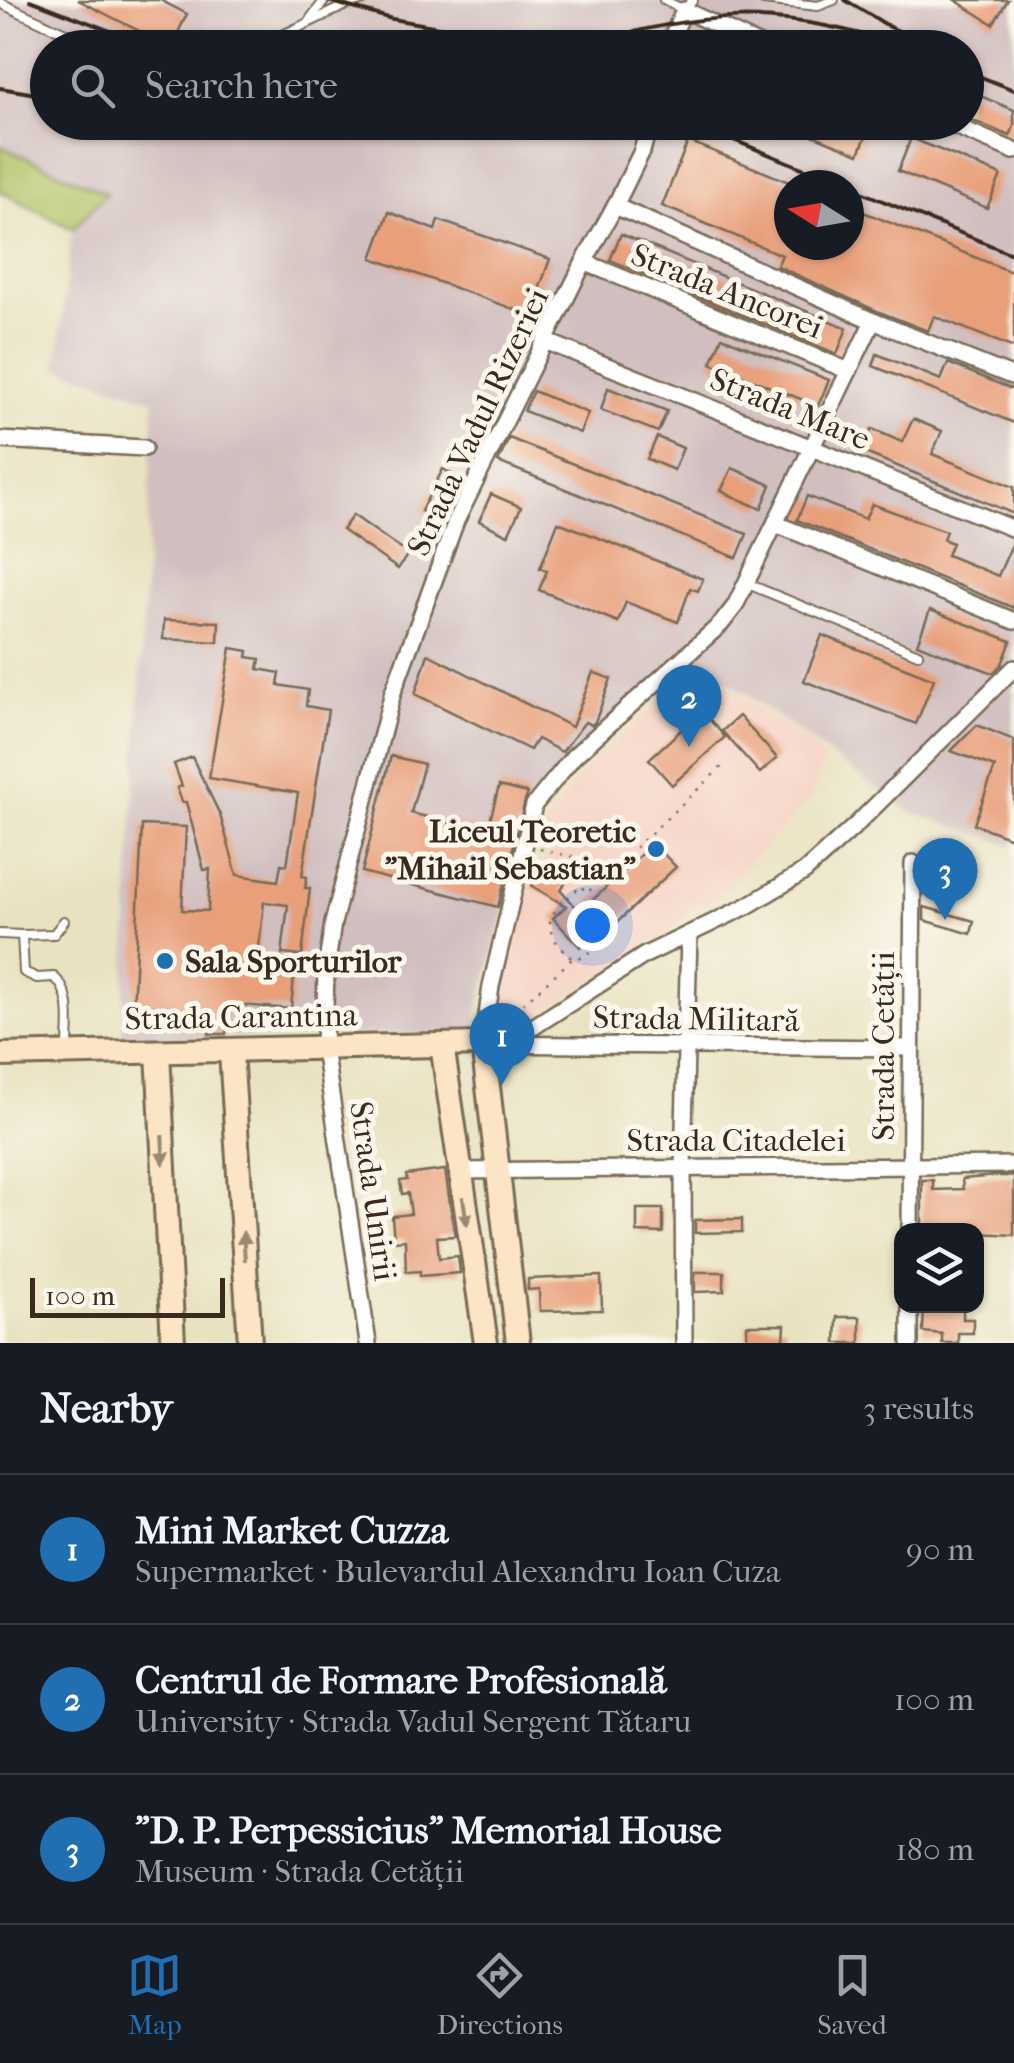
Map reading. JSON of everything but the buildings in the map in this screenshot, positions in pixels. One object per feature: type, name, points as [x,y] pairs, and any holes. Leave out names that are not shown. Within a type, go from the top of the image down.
[{"type":"main road","name":"Strada Carantina","points":[[0,1056],[494,1044]]},
{"type":"main road","points":[[494,1044],[499,1168],[518,1343]]},
{"type":"main road","points":[[442,1045],[486,1343]]},
{"type":"main road","points":[[158,1052],[174,1343]]},
{"type":"main road","points":[[231,1052],[250,1343]]},
{"type":"street","points":[[676,30],[688,5],[733,30]]},
{"type":"street","points":[[984,138],[1014,151]]},
{"type":"street","name":"Strada Vadul Rizeriei","points":[[324,1048],[332,923],[393,692],[456,521],[584,262],[616,206],[645,140]]},
{"type":"street","points":[[616,206],[873,321],[1014,377]]},
{"type":"street","name":"Strada Ancorei","points":[[584,262],[849,370]]},
{"type":"street","points":[[873,321],[748,584],[720,624],[574,756],[534,805],[491,986],[494,1044],[645,955],[747,906],[804,872],[1014,668]]},
{"type":"street","name":"Strada Mare","points":[[545,341],[1014,529]]},
{"type":"street","points":[[0,440],[144,448]]},
{"type":"street","points":[[776,524],[1014,620]]},
{"type":"street","name":"Strada Cetății","points":[[910,1223],[913,862]]},
{"type":"street","points":[[684,1343],[683,1168],[689,934]]},
{"type":"street","name":"Strada Militară","points":[[494,1044],[910,1048]]},
{"type":"street","name":"Strada Unirii","points":[[324,1048],[368,1343]]},
{"type":"street","name":"Strada Citadelei","points":[[459,1171],[1014,1164]]},
{"type":"street","points":[[910,1313],[910,1343]]},
{"type":"lane","points":[[308,22],[324,0]]},
{"type":"lane","points":[[292,30],[364,0]]},
{"type":"lane","points":[[664,0],[688,5]]},
{"type":"lane","points":[[763,0],[818,6],[834,0]]},
{"type":"lane","points":[[0,3],[54,30]]},
{"type":"lane","points":[[748,584],[918,654]]},
{"type":"lane","points":[[0,934],[54,934],[64,921]]},
{"type":"lane","points":[[22,935],[24,972],[37,978],[54,977],[68,998],[68,1053]]},
{"type":"path","points":[[572,857],[587,893],[726,762]]},
{"type":"path","points":[[524,845],[615,866]]},
{"type":"path","points":[[572,959],[550,929],[549,920],[551,913],[581,886]]},
{"type":"path","points":[[494,1044],[572,959],[586,956],[593,948]]},
{"type":"shaded area","points":[[0,0],[1014,0],[1014,846],[910,812],[699,660],[673,662],[532,808],[472,1033],[122,1041],[154,400],[57,367],[72,229],[106,193],[0,146]]},
{"type":"shaded area","name":"Liceul Teoretic \"Mihail Sebastian\"","points":[[702,665],[825,758],[812,797],[717,898],[695,906],[666,935],[512,1031],[494,1012],[533,871],[547,861],[551,847],[540,834],[583,770]]},
{"type":"green space","points":[[0,146],[106,193],[72,229],[0,191]]},
{"type":"railway","points":[[30,0],[108,30]]},
{"type":"railway","points":[[325,0],[392,19],[456,30]]},
{"type":"railway","points":[[845,0],[897,30]]},
{"type":"railway","points":[[642,30],[743,18],[782,19],[843,30]]},
{"type":"railway","points":[[984,78],[1014,90]]},
{"type":"railway","points":[[0,88],[30,93]]},
{"type":"railway","points":[[733,140],[807,170]]},
{"type":"railway","points":[[864,193],[1014,255]]},
{"type":"place","name":"Centrul de Formare Profesională","points":[[689,747]]},
{"type":"place","name":"Liceul Teoretic \"Mihail Sebastian\"","points":[[656,849]]},
{"type":"place","name":"\"D. P. Perpessicius\" Memorial House","points":[[945,920]]},
{"type":"place","name":"Sala Sporturilor","points":[[165,961]]},
{"type":"place","name":"Mini Market Cuzza","points":[[502,1085]]}]
